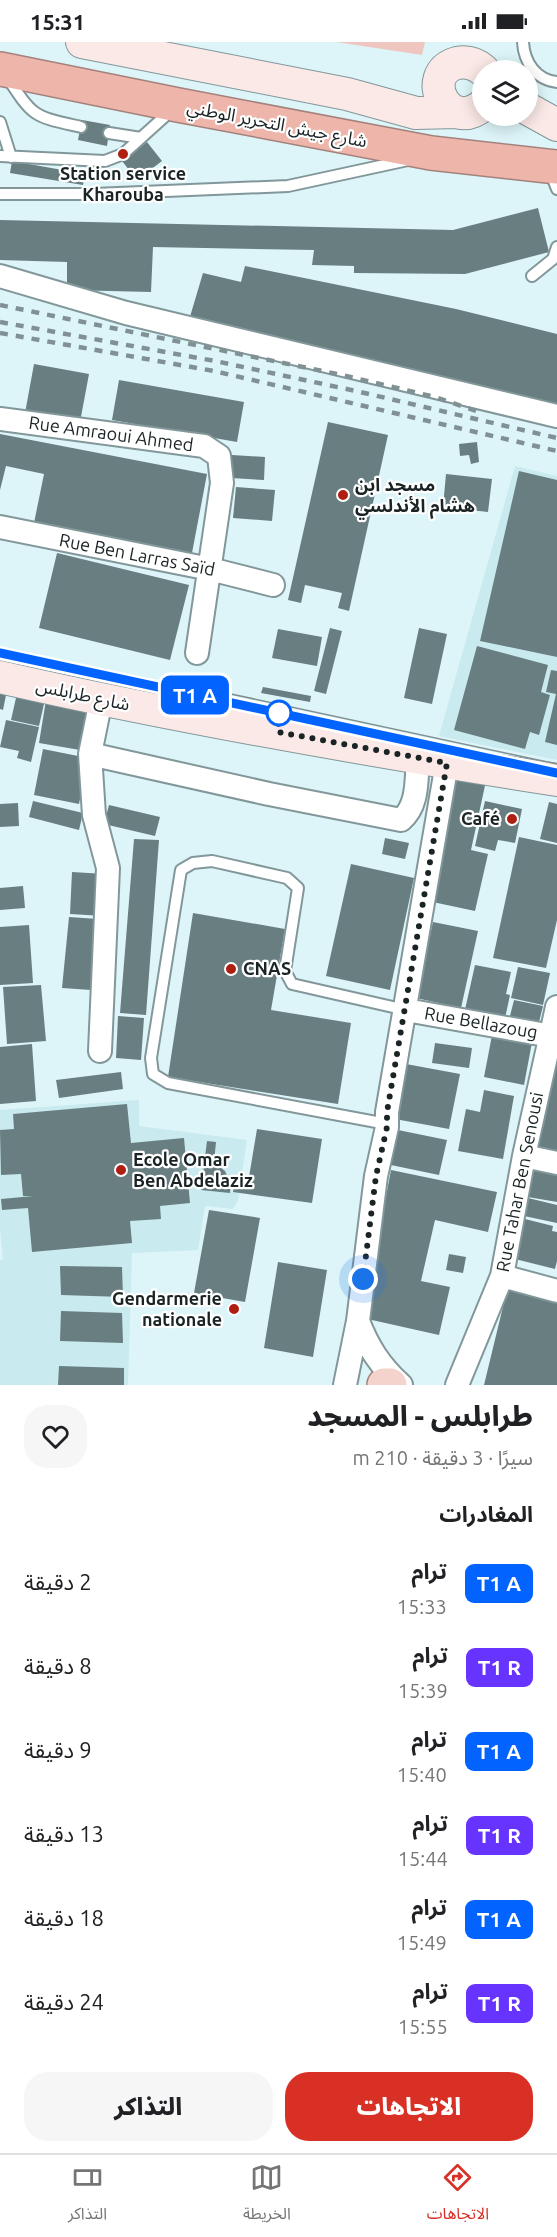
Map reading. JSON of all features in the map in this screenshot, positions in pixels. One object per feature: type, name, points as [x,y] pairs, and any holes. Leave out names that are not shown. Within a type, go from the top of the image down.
[{"type":"highway","name":"شارع جيش التحرير الوطني","points":[[1,69],[177,105],[554,174]]},
{"type":"main road","points":[[384,1385],[390,1385]]},
{"type":"street","points":[[82,42],[346,94],[416,113],[470,109]]},
{"type":"street","points":[[447,42],[440,80],[440,98],[444,104],[470,109]]},
{"type":"street","points":[[346,94],[409,93],[440,80],[445,70],[458,63],[472,63]]},
{"type":"street","points":[[538,115],[557,125]]},
{"type":"street","points":[[0,276],[126,313],[557,416]]},
{"type":"street","name":"Rue Amraoui Ahmed","points":[[0,419],[204,446],[219,456],[222,483],[210,569]]},
{"type":"street","name":"Rue Ben Larras Saïd","points":[[0,527],[210,569],[273,585]]},
{"type":"street","points":[[197,653],[210,569]]},
{"type":"street","name":"شارع طرابلس","points":[[0,677],[101,700],[557,780]]},
{"type":"street","points":[[100,1051],[108,868],[94,815],[90,754],[101,700]]},
{"type":"street","points":[[90,754],[269,794],[401,820],[409,814],[433,760]]},
{"type":"street","points":[[345,1385],[358,1321],[376,1176],[406,1010],[433,760]]},
{"type":"street","name":"Rue Tahar Ben Senousi","points":[[457,1385],[502,1276],[524,1156],[553,1036],[557,1007]]},
{"type":"street","name":"Rue Bellazoug","points":[[406,1010],[553,1036]]},
{"type":"street","points":[[524,1156],[557,1163]]},
{"type":"street","points":[[502,1276],[557,1291]]},
{"type":"street","points":[[358,1321],[372,1352],[387,1372],[401,1385]]},
{"type":"lane","points":[[523,42],[524,52],[531,68],[544,79],[557,82]]},
{"type":"lane","points":[[1,69],[35,114],[81,127]]},
{"type":"lane","points":[[0,122],[6,157],[105,161],[123,154],[177,105]]},
{"type":"lane","points":[[109,133],[141,138]]},
{"type":"lane","points":[[0,194],[94,194],[288,186],[401,162],[431,153]]},
{"type":"lane","points":[[532,276],[553,259],[557,247]]},
{"type":"lane","points":[[387,1124],[168,1083],[153,1074],[151,1058],[181,870],[192,863],[212,861],[287,878],[298,888],[285,971],[292,984],[406,1010]]},
{"type":"shaded area","points":[[336,42],[425,42],[422,55]]},
{"type":"shaded area","points":[[515,466],[557,476],[557,760],[439,736]]},
{"type":"shaded area","name":"Ecole Omar Ben Abdelaziz","points":[[139,1100],[139,1126],[247,1140],[238,1200],[233,1209],[205,1206],[198,1250],[132,1253],[128,1385],[0,1385],[0,1260],[3,1260],[0,1227],[0,1110]]},
{"type":"building","points":[[82,120],[110,125],[107,146],[78,140]]},
{"type":"building","points":[[147,142],[162,161],[137,180],[122,161]]},
{"type":"building","points":[[12,161],[85,174],[83,185],[10,173]]},
{"type":"building","points":[[538,208],[549,252],[465,274],[354,273],[354,266],[312,265],[314,250],[153,247],[151,292],[67,290],[67,262],[0,260],[0,220],[453,230]]},
{"type":"building","points":[[245,266],[456,309],[557,334],[557,411],[189,320],[203,273],[241,282]]},
{"type":"building","points":[[34,364],[89,374],[80,422],[25,413]]},
{"type":"building","points":[[119,380],[244,402],[237,442],[112,420]]},
{"type":"building","name":"مسجد ابن هشام الأندلسي","points":[[328,422],[388,435],[349,611],[338,608],[342,593],[305,585],[301,603],[288,600]]},
{"type":"building","points":[[0,434],[207,474],[192,553],[34,523],[44,474],[6,466],[0,490]]},
{"type":"building","points":[[477,442],[479,462],[471,464],[469,455],[460,456],[459,444]]},
{"type":"building","points":[[232,455],[265,457],[264,480],[231,478]]},
{"type":"building","points":[[519,471],[557,480],[557,657],[480,641]]},
{"type":"building","points":[[446,474],[492,479],[488,512],[443,507]]},
{"type":"building","points":[[236,487],[275,490],[272,521],[233,518]]},
{"type":"building","points":[[57,553],[189,585],[170,660],[39,628]]},
{"type":"building","points":[[330,628],[342,631],[326,694],[314,691]]},
{"type":"building","points":[[419,628],[447,634],[432,704],[404,698]]},
{"type":"building","points":[[278,629],[322,637],[317,666],[272,658]]},
{"type":"building","points":[[477,646],[548,665],[541,692],[550,695],[539,735],[530,732],[525,749],[454,730]]},
{"type":"building","points":[[551,670],[557,671],[557,745],[545,742],[556,694],[546,692]]},
{"type":"building","points":[[0,679],[9,680],[3,710],[0,709]]},
{"type":"building","points":[[263,687],[311,696],[310,702],[261,693]]},
{"type":"building","points":[[18,689],[46,695],[39,726],[11,720]]},
{"type":"building","points":[[47,694],[89,702],[80,750],[39,743]]},
{"type":"building","points":[[257,712],[305,721],[304,727],[255,718]]},
{"type":"building","points":[[6,720],[39,727],[31,762],[17,758],[19,751],[0,747]]},
{"type":"building","points":[[43,749],[88,758],[79,804],[34,795]]},
{"type":"building","points":[[456,775],[486,781],[471,850],[488,854],[475,911],[428,901]]},
{"type":"building","points":[[33,801],[83,813],[79,830],[29,817]]},
{"type":"building","points":[[485,801],[522,809],[515,843],[498,840],[495,851],[475,846]]},
{"type":"building","points":[[549,802],[557,804],[557,843],[540,839]]},
{"type":"building","points":[[18,803],[19,826],[0,827],[0,804]]},
{"type":"building","points":[[109,805],[160,817],[155,836],[104,824]]},
{"type":"building","points":[[519,837],[557,845],[557,920],[546,968],[493,958]]},
{"type":"building","points":[[385,838],[409,843],[405,859],[382,854]]},
{"type":"building","points":[[134,839],[159,840],[146,1015],[120,1013]]},
{"type":"building","points":[[351,864],[414,878],[390,990],[326,976]]},
{"type":"building","points":[[72,872],[105,874],[103,916],[70,914]]},
{"type":"building","points":[[23,886],[25,908],[0,910],[0,888]]},
{"type":"building","name":"CNAS","points":[[193,913],[285,929],[271,1010],[351,1023],[338,1104],[168,1077]]},
{"type":"building","points":[[69,917],[98,919],[91,990],[62,988]]},
{"type":"building","points":[[433,922],[478,931],[461,1008],[416,998]]},
{"type":"building","points":[[29,925],[33,983],[0,985],[0,927]]},
{"type":"building","points":[[475,965],[511,972],[506,994],[510,995],[504,1023],[464,1014]]},
{"type":"building","points":[[518,967],[550,973],[543,1005],[511,998]]},
{"type":"building","points":[[41,985],[46,1041],[7,1044],[3,987]]},
{"type":"building","points":[[514,1000],[543,1006],[537,1030],[508,1024]]},
{"type":"building","points":[[118,1016],[144,1018],[141,1060],[116,1058]]},
{"type":"building","points":[[493,1030],[533,1037],[524,1085],[484,1077]]},
{"type":"building","points":[[435,1043],[472,1048],[469,1068],[432,1063]]},
{"type":"building","points":[[32,1044],[36,1101],[0,1104],[0,1047]]},
{"type":"building","points":[[557,1044],[557,1159],[537,1156]]},
{"type":"building","points":[[406,1064],[460,1074],[449,1129],[395,1119]]},
{"type":"building","points":[[121,1072],[123,1089],[59,1098],[56,1080]]},
{"type":"building","points":[[484,1090],[514,1096],[503,1159],[458,1151],[466,1109],[480,1112]]},
{"type":"building","name":"Ecole Omar Ben Abdelaziz","points":[[127,1104],[131,1143],[184,1138],[190,1203],[160,1206],[161,1219],[130,1221],[132,1243],[32,1252],[28,1208],[2,1210],[1,1199],[33,1196],[23,1196],[21,1174],[1,1175],[0,1130],[14,1129],[13,1114]]},
{"type":"building","points":[[257,1129],[322,1139],[312,1203],[233,1192],[236,1175],[249,1177]]},
{"type":"building","points":[[393,1129],[447,1140],[439,1175],[386,1164]]},
{"type":"building","points":[[207,1141],[216,1142],[214,1162],[231,1178],[230,1193],[201,1190]]},
{"type":"building","points":[[535,1163],[557,1167],[557,1202],[528,1197]]},
{"type":"building","points":[[391,1170],[497,1192],[488,1232],[435,1220],[421,1281],[450,1287],[439,1335],[363,1318]]},
{"type":"building","points":[[528,1198],[557,1205],[557,1223],[524,1216]]},
{"type":"building","points":[[209,1210],[260,1218],[245,1302],[194,1293]]},
{"type":"building","points":[[525,1219],[553,1226],[552,1231],[557,1232],[555,1269],[515,1259]]},
{"type":"building","points":[[449,1254],[466,1257],[463,1273],[446,1270]]},
{"type":"building","points":[[278,1262],[327,1270],[313,1357],[264,1348]]},
{"type":"building","points":[[60,1266],[122,1267],[123,1297],[61,1295]]},
{"type":"building","points":[[508,1286],[557,1297],[557,1385],[484,1385]]},
{"type":"building","points":[[61,1311],[122,1313],[123,1343],[60,1341]]},
{"type":"building","points":[[59,1366],[124,1368],[124,1385],[58,1385]]},
{"type":"tram line","points":[[0,652],[557,773]]},
{"type":"tram line","points":[[0,653],[557,773]]},
{"type":"tram line","points":[[161,679],[557,764]]},
{"type":"railway","points":[[0,305],[342,375],[435,397],[482,413]]},
{"type":"railway","points":[[0,322],[215,361],[557,438]]},
{"type":"railway","points":[[0,333],[214,371],[557,451]]},
{"type":"place","name":"Station service Kharouba","points":[[123,154]]},
{"type":"place","name":"مسجد ابن هشام الأندلسي","points":[[343,495]]},
{"type":"place","name":"Café","points":[[512,819]]},
{"type":"place","name":"CNAS","points":[[231,969]]},
{"type":"place","name":"Ecole Omar Ben Abdelaziz","points":[[121,1170]]},
{"type":"place","name":"Gendarmerie nationale","points":[[234,1309]]},
{"type":"route","points":[[279,713],[278,732],[447,763],[387,1112],[387,1127],[376,1176],[363,1279]]}]
